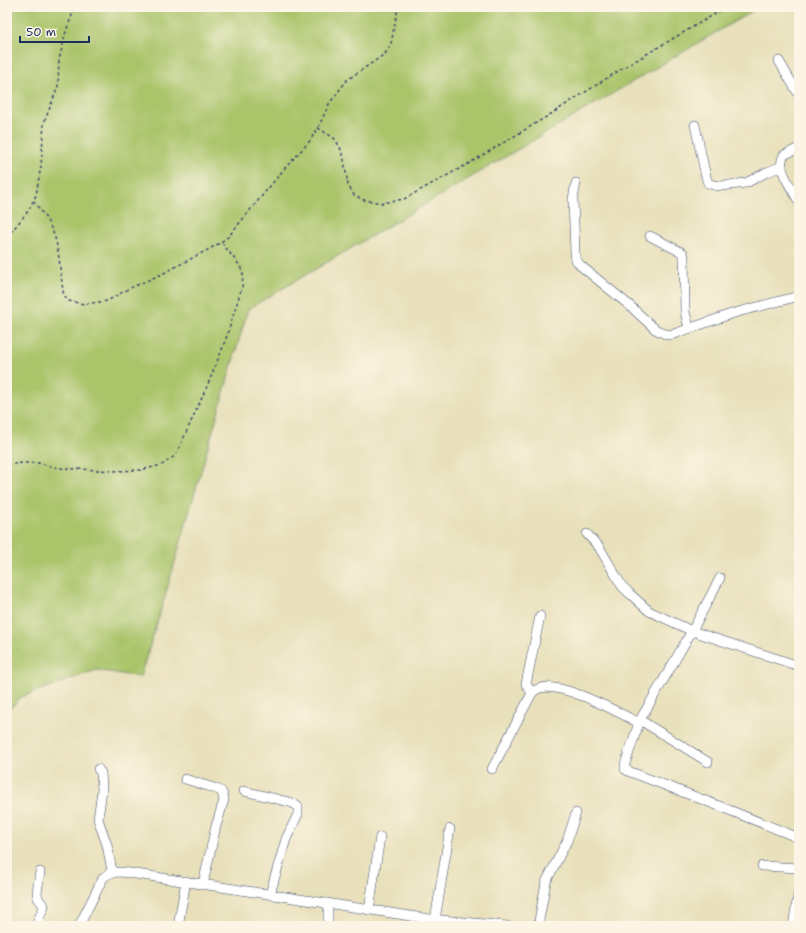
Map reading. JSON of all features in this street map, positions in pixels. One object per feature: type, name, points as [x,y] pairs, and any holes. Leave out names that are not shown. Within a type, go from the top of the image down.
[{"type":"street","points":[[779,61],[799,95]]},
{"type":"street","points":[[695,125],[708,183],[722,186],[746,183],[782,166]]},
{"type":"street","points":[[799,148],[784,155],[781,161],[785,176],[799,202]]},
{"type":"street","points":[[576,183],[573,199],[576,260],[581,266],[629,305],[655,329],[671,335],[734,313],[799,296]]},
{"type":"street","points":[[650,236],[683,253],[685,312],[689,328]]},
{"type":"street","points":[[587,534],[599,547],[622,586],[650,611],[692,631],[799,666]]},
{"type":"street","points":[[720,578],[692,631],[640,721],[625,764],[625,769],[628,772],[799,838]]},
{"type":"street","points":[[532,693],[526,684],[540,616]]},
{"type":"street","points":[[492,769],[532,693],[539,688],[576,694],[603,704],[640,721],[708,762]]},
{"type":"street","points":[[98,769],[101,773],[102,790],[98,819],[107,845],[112,872]]},
{"type":"street","points":[[185,779],[214,788],[223,795],[224,800],[216,826],[204,884]]},
{"type":"street","points":[[244,791],[292,803],[298,807],[298,814],[286,839],[270,894]]},
{"type":"street","points":[[538,926],[546,882],[567,841],[576,813]]},
{"type":"street","points":[[432,922],[450,829]]},
{"type":"street","points":[[369,910],[380,837]]},
{"type":"street","points":[[762,866],[799,868]]},
{"type":"street","points":[[36,926],[44,906],[36,893],[40,872]]},
{"type":"street","points":[[79,926],[103,878],[108,873],[112,872],[123,872],[186,881],[328,903],[432,922],[507,926]]},
{"type":"street","points":[[178,926],[186,881]]},
{"type":"street","points":[[793,926],[799,890]]},
{"type":"street","points":[[328,903],[328,926]]},
{"type":"path","points":[[7,237],[29,210],[36,195],[41,166],[44,123],[58,86],[59,60],[66,31],[75,7]]},
{"type":"path","points":[[34,201],[53,232],[57,248],[64,296],[69,301],[84,304],[107,301],[215,246],[228,236],[285,168],[309,142],[318,128],[329,104],[347,80],[385,54],[391,44],[398,7]]},
{"type":"path","points":[[702,7],[708,10],[728,7]]},
{"type":"path","points":[[318,128],[334,138],[340,147],[344,160],[348,185],[354,195],[364,200],[382,202],[404,198],[468,164],[623,68],[725,8]]},
{"type":"path","points":[[7,466],[22,463],[38,463],[59,468],[129,471],[162,465],[176,455],[225,342],[242,287],[243,274],[240,266],[222,242]]},
{"type":"green space","points":[[7,7],[759,7],[248,309],[161,610],[140,677],[96,670],[21,697],[7,712]]}]
